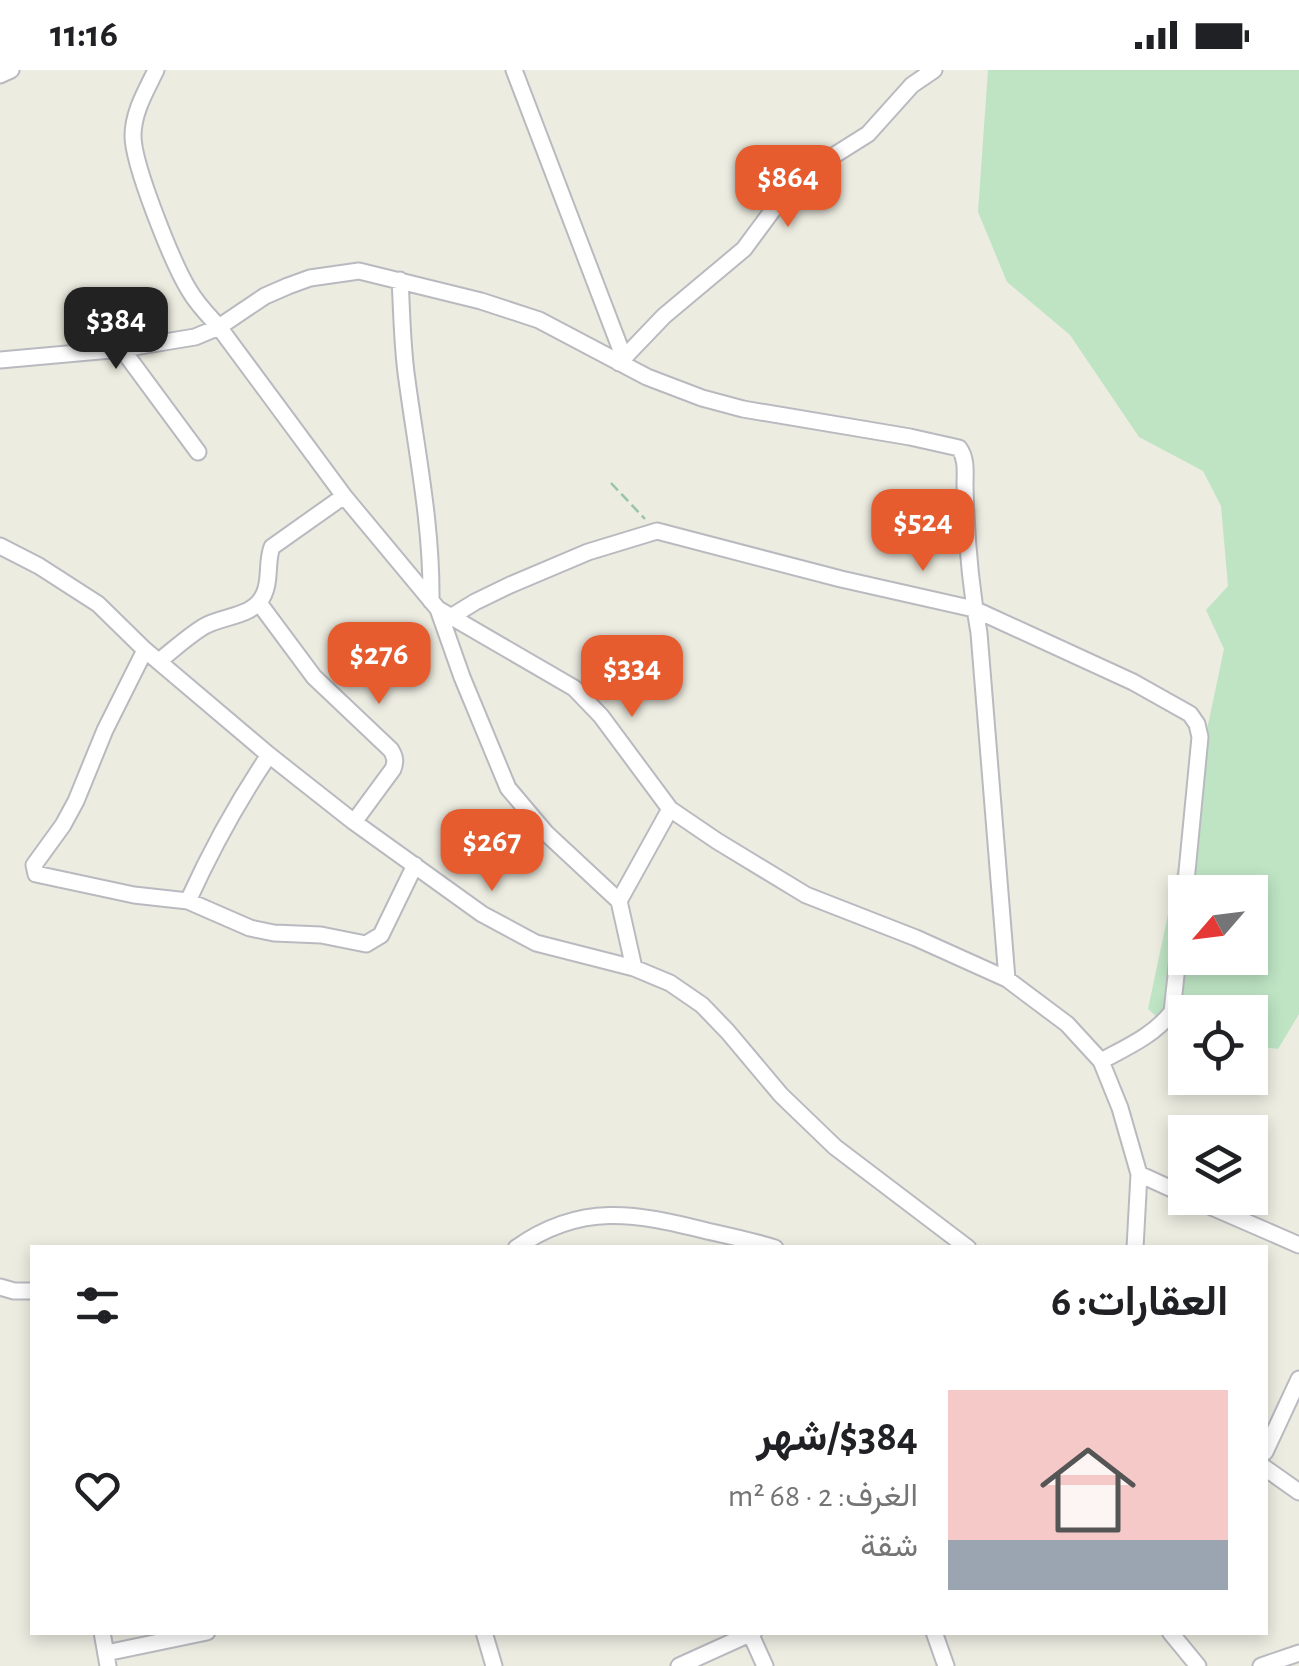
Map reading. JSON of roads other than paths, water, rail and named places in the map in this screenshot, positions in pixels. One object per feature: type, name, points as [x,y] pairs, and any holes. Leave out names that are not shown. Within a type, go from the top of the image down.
[{"type":"street","points":[[0,75],[11,70]]},
{"type":"street","points":[[156,70],[138,107],[133,137],[140,168],[186,287],[344,496],[439,610],[574,688],[601,716],[670,809],[717,841],[806,895],[1008,978],[1067,1024],[1101,1061],[1120,1108],[1139,1174],[1136,1245]]},
{"type":"street","points":[[514,70],[621,360]]},
{"type":"street","points":[[621,360],[664,316],[744,250],[795,180],[868,134],[912,86],[934,70]]},
{"type":"street","points":[[0,360],[122,349],[195,337],[264,296],[310,278],[359,271],[482,301],[540,320],[672,386],[743,409],[959,448],[965,458],[970,587],[979,633],[1008,978]]},
{"type":"street","points":[[400,280],[406,376],[439,610],[508,788],[546,833],[619,901],[634,968]]},
{"type":"street","points":[[122,349],[198,452]]},
{"type":"street","points":[[344,496],[272,547],[266,588],[259,603],[208,624],[152,656],[105,730],[76,801],[33,870],[38,876],[74,884],[188,902],[250,928],[366,944],[382,935],[414,865]]},
{"type":"street","points":[[439,610],[475,602],[588,552],[656,531],[974,609],[1133,682],[1190,714],[1200,737],[1187,875]]},
{"type":"street","points":[[0,546],[98,604],[152,656],[269,755],[482,914],[536,942],[634,968],[670,983],[702,1005],[781,1095],[834,1147],[962,1245]]},
{"type":"street","points":[[259,603],[314,676],[395,756],[394,769],[354,822]]},
{"type":"street","points":[[188,902],[236,802],[269,755]]},
{"type":"street","points":[[619,901],[670,809]]},
{"type":"street","points":[[1101,1061],[1160,1026],[1172,1012],[1176,975]]},
{"type":"street","points":[[1139,1174],[1168,1187]]},
{"type":"street","points":[[521,1245],[552,1227],[615,1214],[658,1218],[763,1245]]},
{"type":"street","points":[[1231,1215],[1299,1245]]},
{"type":"street","points":[[0,1286],[30,1291]]},
{"type":"street","points":[[1268,1445],[1299,1378]]},
{"type":"street","points":[[1268,1470],[1299,1492]]},
{"type":"street","points":[[103,1635],[107,1660],[195,1635]]},
{"type":"street","points":[[485,1635],[494,1666]]},
{"type":"street","points":[[679,1666],[750,1635]]},
{"type":"street","points":[[752,1635],[766,1666]]},
{"type":"street","points":[[935,1635],[946,1666]]},
{"type":"street","points":[[1172,1635],[1198,1666]]},
{"type":"street","points":[[1262,1666],[1299,1653]]}]
